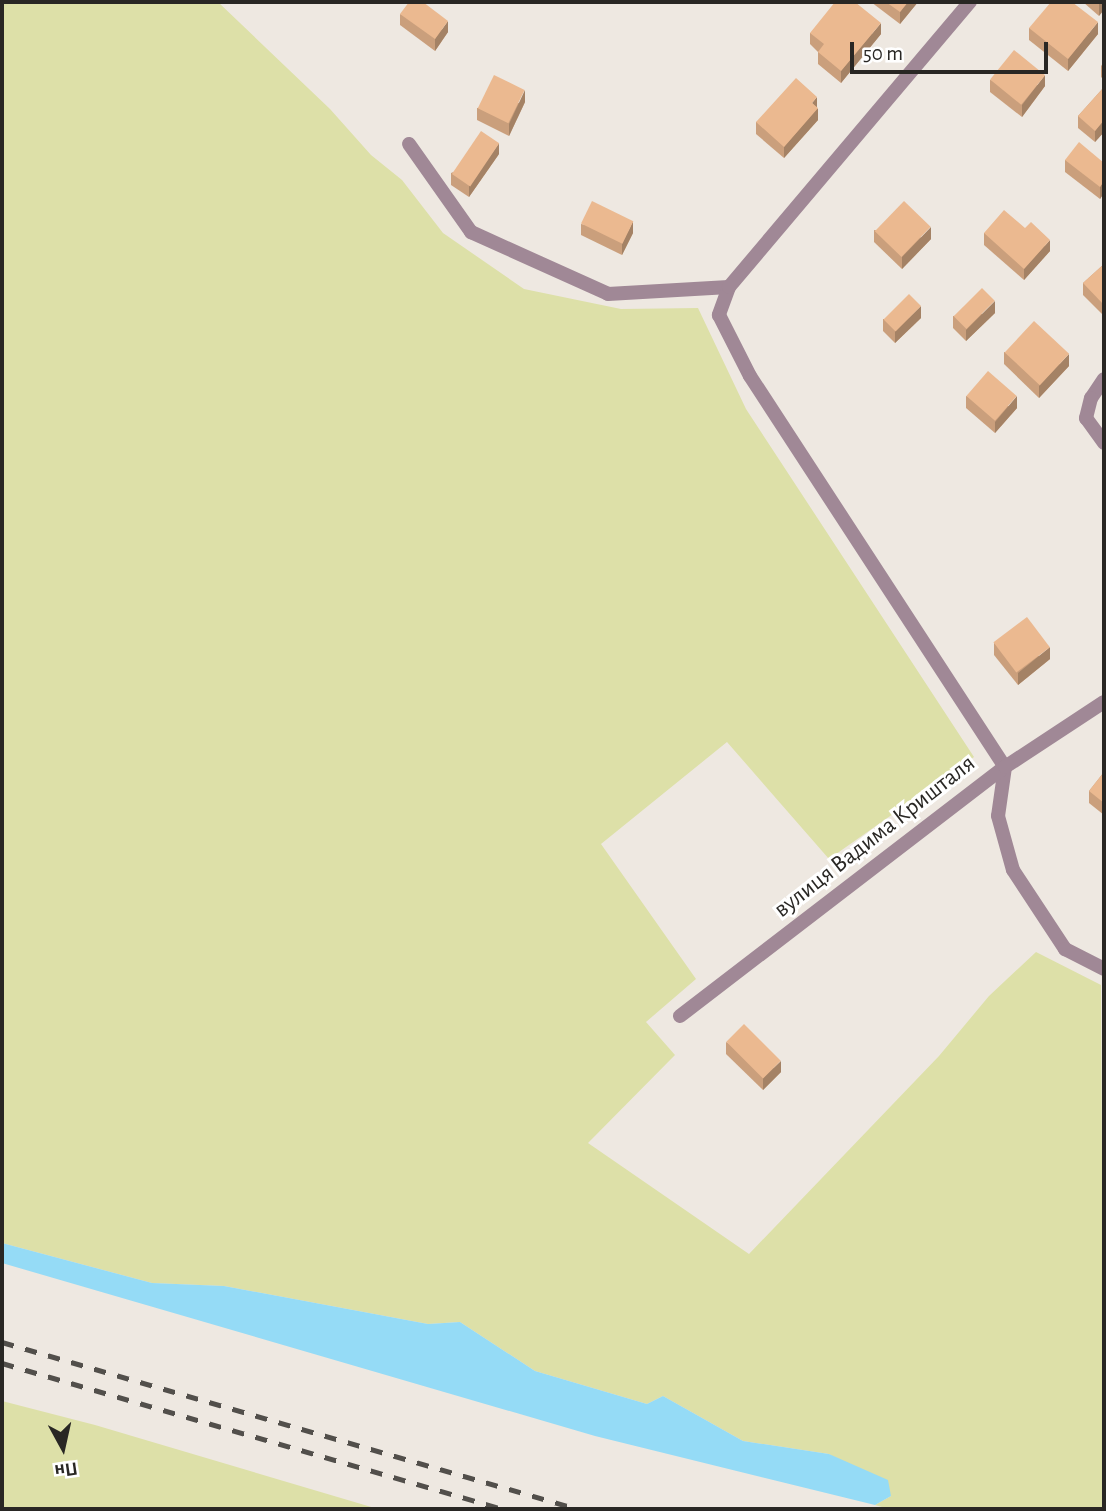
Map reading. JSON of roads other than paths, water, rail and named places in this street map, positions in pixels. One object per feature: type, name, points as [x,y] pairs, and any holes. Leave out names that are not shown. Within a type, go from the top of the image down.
[{"type":"street","points":[[970,2],[729,286],[719,315],[750,376],[1005,767],[998,816],[1013,870],[1065,948],[1104,968]]},
{"type":"street","points":[[409,144],[471,232],[608,294],[729,286]]},
{"type":"street","points":[[1104,379],[1091,398],[1086,418],[1104,443]]},
{"type":"street","name":"вулиця Вадима Кришталя","points":[[680,1016],[1005,767],[1104,702]]},
{"type":"water","points":[[2,1243],[152,1283],[224,1286],[428,1324],[460,1322],[535,1371],[647,1404],[663,1396],[743,1441],[829,1454],[888,1480],[891,1496],[875,1505],[595,1436],[2,1263]]},
{"type":"railway","points":[[2,1342],[578,1509]]},
{"type":"railway","points":[[2,1363],[503,1509]]}]
